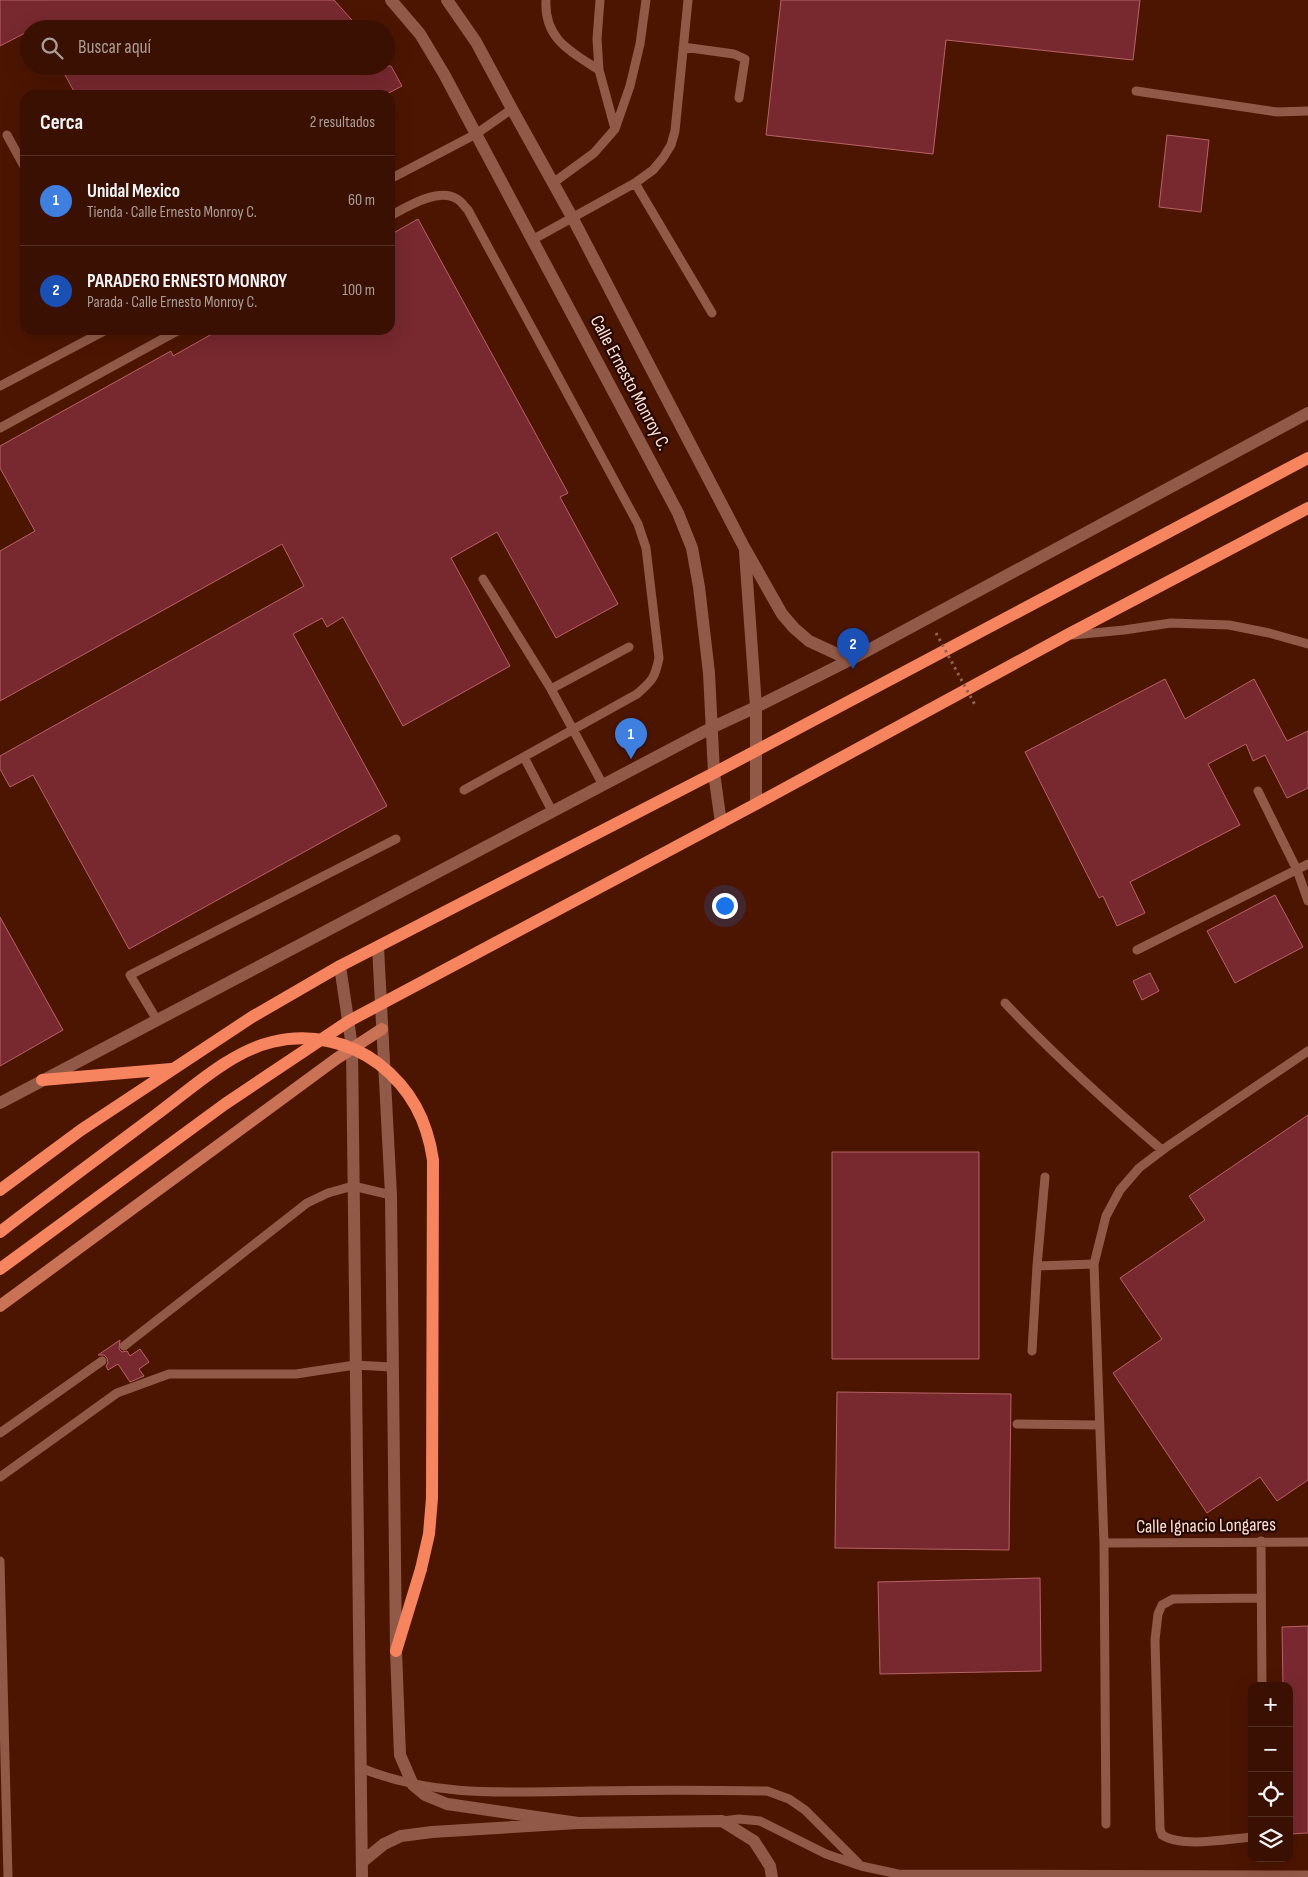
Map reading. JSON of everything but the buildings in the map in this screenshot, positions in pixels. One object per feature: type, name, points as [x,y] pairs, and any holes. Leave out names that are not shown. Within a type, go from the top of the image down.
[{"type":"main road","points":[[0,1190],[81,1130],[173,1069],[252,1017],[340,966],[714,773],[1308,458]]},
{"type":"main road","points":[[0,1269],[225,1104],[349,1020],[1308,508]]},
{"type":"main road","points":[[0,1232],[204,1079],[245,1052],[271,1042],[290,1039],[329,1041],[367,1055],[396,1078],[418,1108],[430,1142],[433,1160],[432,1498],[429,1534],[421,1569],[396,1651]]},
{"type":"main road","points":[[42,1080],[173,1069]]},
{"type":"street","name":"Calle Ernesto Monroy C.","points":[[391,0],[420,34],[444,74],[678,513],[692,548],[699,586],[709,673],[714,773],[721,823]]},
{"type":"street","name":"Calle Ernesto Monroy C.","points":[[446,0],[476,42],[572,217],[744,547],[782,614],[794,628],[809,640],[850,660]]},
{"type":"street","points":[[0,1103],[603,784],[711,728],[850,660],[1308,413]]},
{"type":"street","name":"Calle Ernesto Monroy C.","points":[[744,547],[756,707],[756,804]]},
{"type":"street","points":[[378,948],[391,1195],[391,1367],[396,1651],[400,1755],[413,1785],[425,1795],[447,1804],[578,1822]]},
{"type":"street","points":[[340,966],[352,1048],[362,1877]]},
{"type":"street","points":[[0,1306],[352,1048],[382,1029]]},
{"type":"street","points":[[362,1862],[384,1844],[401,1836],[432,1832],[578,1822],[722,1820],[754,1841],[770,1866],[772,1877]]},
{"type":"lane","points":[[546,0],[548,25],[555,37],[568,50],[598,70]]},
{"type":"lane","points":[[600,0],[597,39],[598,70],[615,129]]},
{"type":"lane","points":[[553,183],[594,153],[615,129],[630,86],[640,44],[646,0]]},
{"type":"lane","points":[[532,240],[635,183],[653,170],[663,158],[675,131],[688,0]]},
{"type":"lane","points":[[683,47],[734,54],[745,59],[740,98]]},
{"type":"lane","points":[[1136,92],[1277,112],[1308,111]]},
{"type":"lane","points":[[395,176],[476,134],[512,109]]},
{"type":"lane","points":[[7,135],[20,159]]},
{"type":"lane","points":[[635,183],[712,313]]},
{"type":"lane","points":[[395,213],[420,200],[440,196],[456,198],[468,210],[638,524],[646,548],[659,658],[655,675],[650,682],[637,694],[464,790]]},
{"type":"lane","points":[[0,386],[97,335]]},
{"type":"lane","points":[[0,428],[170,335]]},
{"type":"lane","points":[[483,579],[551,689],[603,784]]},
{"type":"lane","points":[[1067,635],[1124,630],[1171,623],[1230,625],[1270,632],[1308,644]]},
{"type":"lane","points":[[551,689],[629,647]]},
{"type":"lane","points":[[524,757],[552,811]]},
{"type":"lane","points":[[1258,791],[1297,870],[1308,901]]},
{"type":"lane","points":[[157,1020],[130,975],[396,839]]},
{"type":"lane","points":[[1137,950],[1308,864]]},
{"type":"lane","points":[[1005,1003],[1041,1041],[1094,1091],[1162,1150]]},
{"type":"lane","points":[[1106,1824],[1104,1543],[1094,1264],[1106,1216],[1120,1190],[1139,1168],[1162,1150],[1308,1051]]},
{"type":"lane","points":[[1032,1351],[1045,1177]]},
{"type":"lane","points":[[124,1346],[307,1203],[328,1193],[353,1186],[391,1195]]},
{"type":"lane","points":[[1037,1266],[1094,1264]]},
{"type":"lane","points":[[0,1433],[102,1361]]},
{"type":"lane","points":[[0,1477],[107,1400],[127,1388],[169,1374],[296,1374],[355,1365],[391,1367]]},
{"type":"lane","points":[[1017,1424],[1100,1425]]},
{"type":"lane","points":[[1261,1542],[1262,1682]]},
{"type":"lane","name":"Calle Ignacio Longares","points":[[1104,1543],[1308,1542]]},
{"type":"lane","points":[[0,1561],[8,1877]]},
{"type":"lane","points":[[1248,1837],[1181,1842],[1169,1840],[1162,1835],[1159,1802],[1156,1640],[1158,1614],[1162,1605],[1173,1599],[1260,1598]]},
{"type":"lane","points":[[361,1768],[383,1777],[413,1785],[468,1792],[767,1791],[788,1799],[805,1810],[861,1866]]},
{"type":"lane","points":[[722,1820],[760,1821],[826,1854],[861,1866],[897,1875],[1308,1875]]},
{"type":"path","points":[[936,633],[975,704]]},
{"type":"place","name":"PARADERO ERNESTO MONROY","points":[[853,669]]},
{"type":"place","name":"Unidal Mexico","points":[[631,759]]}]
